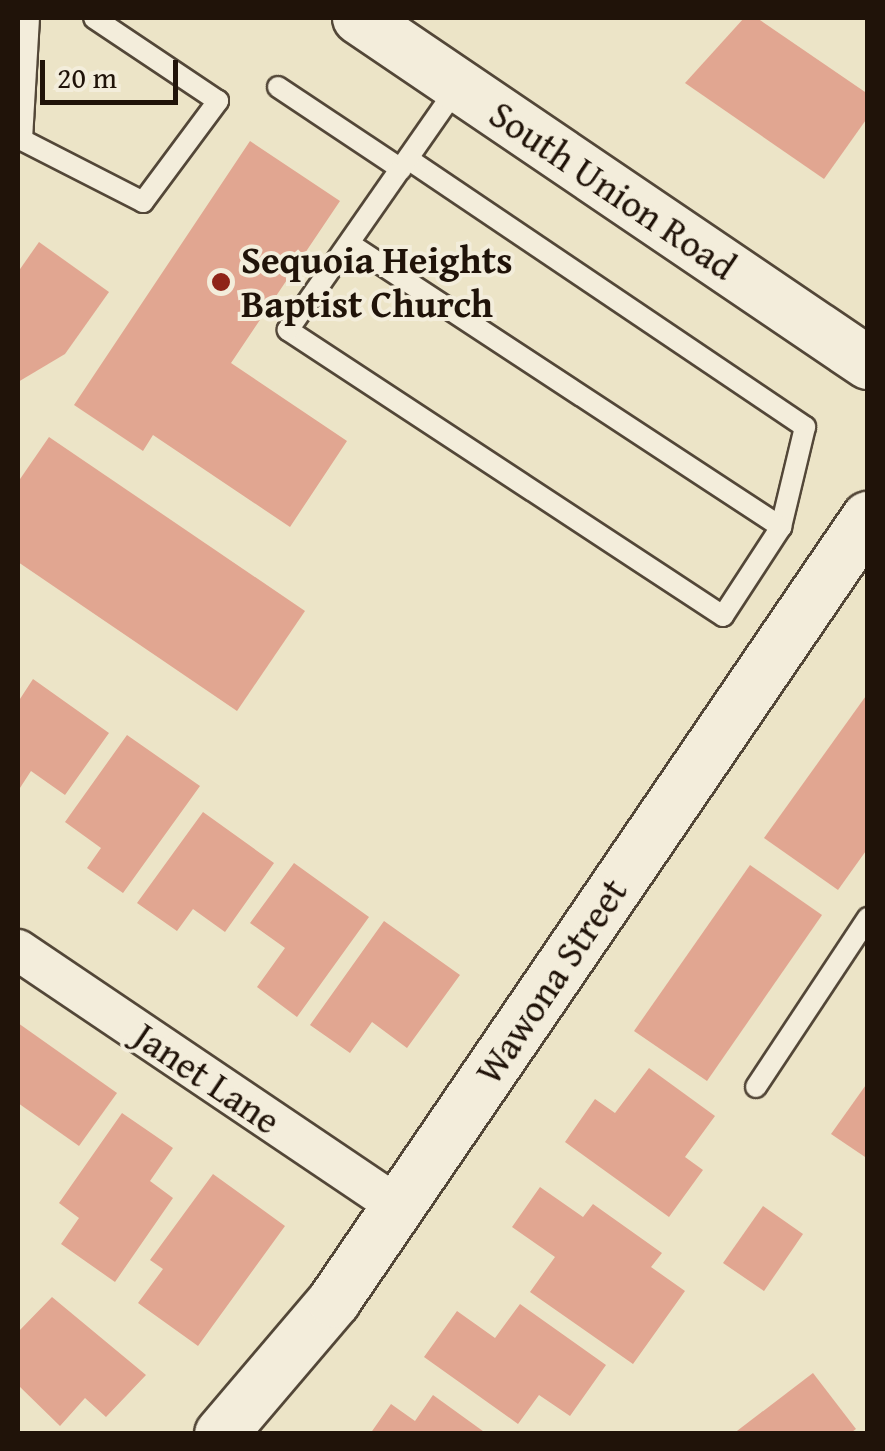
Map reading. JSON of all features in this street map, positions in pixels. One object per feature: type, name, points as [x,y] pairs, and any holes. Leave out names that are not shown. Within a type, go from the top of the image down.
[{"type":"street","name":"South Union Road","points":[[359,18],[868,363]]},
{"type":"street","name":"Wawona Street","points":[[221,1434],[334,1301],[868,518]]},
{"type":"street","name":"Janet Lane","points":[[18,950],[397,1206]]},
{"type":"lane","points":[[29,18],[20,143],[143,202],[218,101],[94,18]]},
{"type":"lane","points":[[278,87],[405,164],[805,427],[781,528],[723,616],[288,330],[350,244],[405,164],[459,85]]},
{"type":"lane","points":[[350,244],[781,528]]},
{"type":"lane","points":[[756,1086],[868,918]]},
{"type":"building","points":[[744,18],[757,18],[868,94],[868,117],[824,179],[685,83]]},
{"type":"building","name":"Sequoia Heights Baptist Church","points":[[250,141],[340,201],[231,363],[347,441],[290,527],[153,435],[143,451],[74,405]]},
{"type":"building","points":[[39,242],[109,292],[65,354],[18,382],[18,272]]},
{"type":"building","points":[[49,437],[305,611],[237,711],[18,562],[18,482]]},
{"type":"building","points":[[33,679],[109,733],[65,795],[31,771],[18,791],[18,702]]},
{"type":"building","points":[[868,693],[868,848],[838,890],[764,838]]},
{"type":"building","points":[[127,735],[200,786],[123,893],[87,868],[101,848],[65,822]]},
{"type":"building","points":[[203,812],[274,863],[225,932],[193,909],[177,931],[137,903]]},
{"type":"building","points":[[294,863],[369,917],[297,1017],[257,987],[285,948],[250,923]]},
{"type":"building","points":[[750,865],[822,915],[707,1081],[634,1031]]},
{"type":"building","points":[[384,921],[460,975],[407,1048],[372,1022],[350,1053],[310,1025]]},
{"type":"building","points":[[18,1023],[117,1093],[79,1146],[18,1103]]},
{"type":"building","points":[[649,1068],[715,1116],[685,1157],[703,1170],[669,1217],[565,1142],[595,1099],[615,1113]]},
{"type":"building","points":[[868,1082],[868,1159],[831,1134]]},
{"type":"building","points":[[122,1113],[173,1148],[150,1181],[173,1198],[115,1282],[61,1244],[79,1218],[59,1203]]},
{"type":"building","points":[[213,1174],[285,1226],[198,1346],[138,1303],[163,1269],[150,1260]]},
{"type":"building","points":[[540,1187],[583,1217],[593,1204],[662,1253],[651,1267],[685,1291],[633,1364],[530,1292],[555,1257],[512,1227]]},
{"type":"building","points":[[763,1206],[803,1234],[764,1291],[723,1263]]},
{"type":"building","points":[[52,1297],[146,1375],[106,1417],[85,1398],[60,1426],[18,1385],[18,1332]]},
{"type":"building","points":[[520,1304],[606,1365],[570,1416],[539,1395],[518,1424],[424,1357],[457,1311],[495,1338]]},
{"type":"building","points":[[813,1373],[856,1429],[849,1434],[733,1434]]},
{"type":"building","points":[[433,1395],[487,1434],[370,1434],[391,1404],[415,1421]]},
{"type":"place","name":"Sequoia Heights Baptist Church","points":[[221,282]]}]
